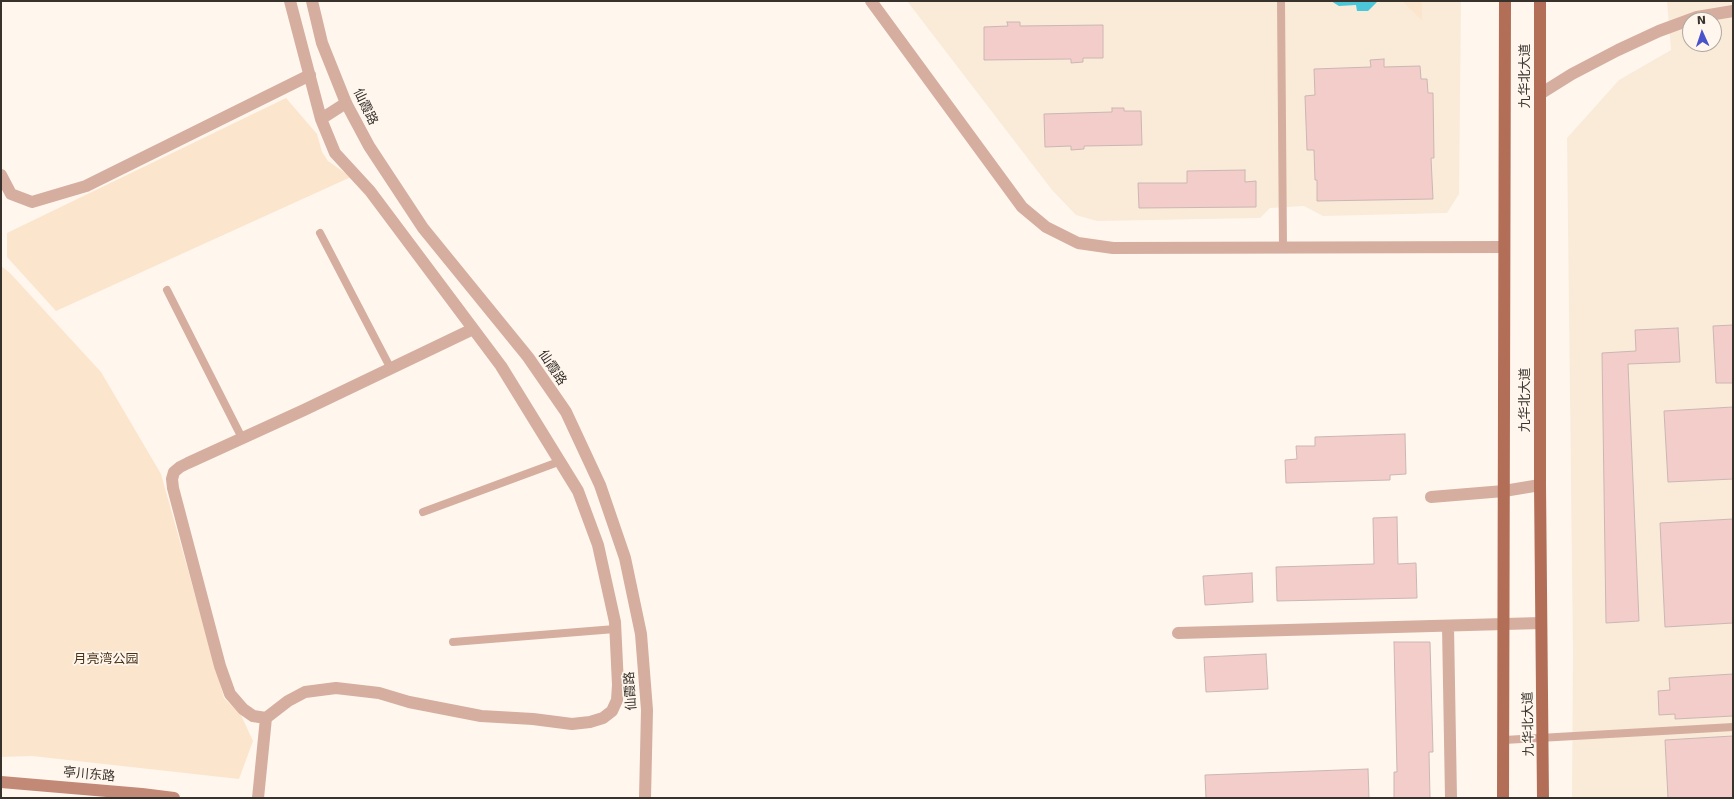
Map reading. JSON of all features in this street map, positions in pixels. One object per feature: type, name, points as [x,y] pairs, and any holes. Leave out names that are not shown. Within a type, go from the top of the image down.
[{"type":"main road","name":"九华北大道","points":[[1504,798],[1505,1]]},
{"type":"main road","name":"九华北大道","points":[[1540,1],[1540,485],[1543,798]]},
{"type":"main road","name":"亭川东路","points":[[1,782],[134,793],[174,798]]},
{"type":"street","points":[[258,798],[266,718],[288,701],[305,692],[336,688],[379,693],[409,702],[481,716],[572,724],[590,722],[602,718],[612,711],[617,700],[618,685],[615,630],[598,545],[578,491],[501,366],[370,191],[335,153],[321,119],[290,1]]},
{"type":"street","name":"仙霞路","points":[[312,1],[322,43],[346,103],[369,146],[423,228],[528,357],[566,412],[600,485],[625,558],[641,634],[647,710],[645,798]]},
{"type":"street","points":[[871,1],[1022,207],[1046,227],[1078,243],[1113,248],[1504,247]]},
{"type":"street","points":[[1540,94],[1585,67],[1658,31],[1697,17],[1733,11]]},
{"type":"street","points":[[1,175],[11,194],[32,202],[86,186],[310,75]]},
{"type":"street","points":[[321,119],[346,103]]},
{"type":"street","points":[[266,718],[254,716],[243,709],[230,694],[220,666],[172,479],[174,472],[180,467],[473,329]]},
{"type":"street","points":[[1432,497],[1504,491],[1540,485]]},
{"type":"street","points":[[1178,633],[1541,623]]},
{"type":"street","points":[[1448,626],[1451,798]]},
{"type":"lane","points":[[1281,1],[1283,247]]},
{"type":"lane","points":[[320,233],[390,369]]},
{"type":"lane","points":[[167,290],[242,438]]},
{"type":"lane","points":[[422,512],[561,462]]},
{"type":"lane","points":[[454,642],[615,630]]},
{"type":"lane","points":[[1504,740],[1733,727]]},
{"type":"shaded area","points":[[907,1],[1461,1],[1459,194],[1447,213],[1323,216],[1304,206],[1270,208],[1260,218],[1097,221],[1076,215],[1052,190]]},
{"type":"shaded area","points":[[1667,1],[1733,1],[1733,798],[1572,798],[1573,652],[1567,138],[1619,80],[1671,50]]},
{"type":"green space","points":[[1402,1],[1422,1],[1422,20]]},
{"type":"green space","points":[[286,98],[317,134],[322,152],[328,161],[351,177],[56,311],[7,257],[7,233]]},
{"type":"green space","name":"月亮湾公园","points":[[1,266],[10,273],[101,372],[161,474],[224,698],[241,715],[253,741],[239,779],[32,756],[1,757]]},
{"type":"water","points":[[1331,1],[1377,2],[1368,11],[1357,11],[1356,5],[1339,6]]},
{"type":"building","points":[[1007,22],[1020,22],[1020,26],[1103,25],[1103,58],[1083,58],[1083,62],[1071,63],[1071,59],[984,60],[984,27],[1008,26]]},
{"type":"building","points":[[1384,59],[1384,67],[1420,66],[1421,79],[1427,79],[1428,93],[1433,93],[1434,158],[1431,158],[1433,199],[1317,201],[1317,180],[1315,180],[1314,150],[1307,150],[1305,96],[1315,95],[1314,69],[1371,67],[1370,60]]},
{"type":"building","points":[[1112,108],[1124,108],[1124,111],[1141,111],[1142,145],[1084,146],[1084,149],[1071,150],[1071,146],[1045,147],[1044,114],[1112,112]]},
{"type":"building","points":[[1245,170],[1245,182],[1256,181],[1256,207],[1139,208],[1138,183],[1187,183],[1187,171]]},
{"type":"building","points":[[1733,325],[1733,383],[1716,383],[1713,326]]},
{"type":"building","points":[[1678,328],[1680,362],[1628,364],[1639,621],[1606,623],[1602,353],[1636,351],[1635,330]]},
{"type":"building","points":[[1733,407],[1733,479],[1668,482],[1664,411]]},
{"type":"building","points":[[1405,434],[1406,474],[1390,475],[1390,480],[1286,483],[1285,460],[1297,459],[1296,446],[1315,446],[1315,437]]},
{"type":"building","points":[[1397,517],[1398,564],[1416,563],[1417,598],[1277,601],[1276,567],[1374,564],[1373,518]]},
{"type":"building","points":[[1733,519],[1733,623],[1665,627],[1660,523]]},
{"type":"building","points":[[1252,573],[1253,602],[1205,605],[1203,576]]},
{"type":"building","points":[[1394,642],[1430,642],[1433,752],[1429,752],[1430,798],[1394,798],[1394,772],[1397,772]]},
{"type":"building","points":[[1266,654],[1268,689],[1206,692],[1204,657]]},
{"type":"building","points":[[1733,674],[1733,716],[1675,719],[1675,714],[1659,715],[1658,691],[1670,690],[1669,678]]},
{"type":"building","points":[[1733,736],[1733,798],[1668,798],[1665,740]]},
{"type":"building","points":[[1368,769],[1369,798],[1206,798],[1205,775]]}]
